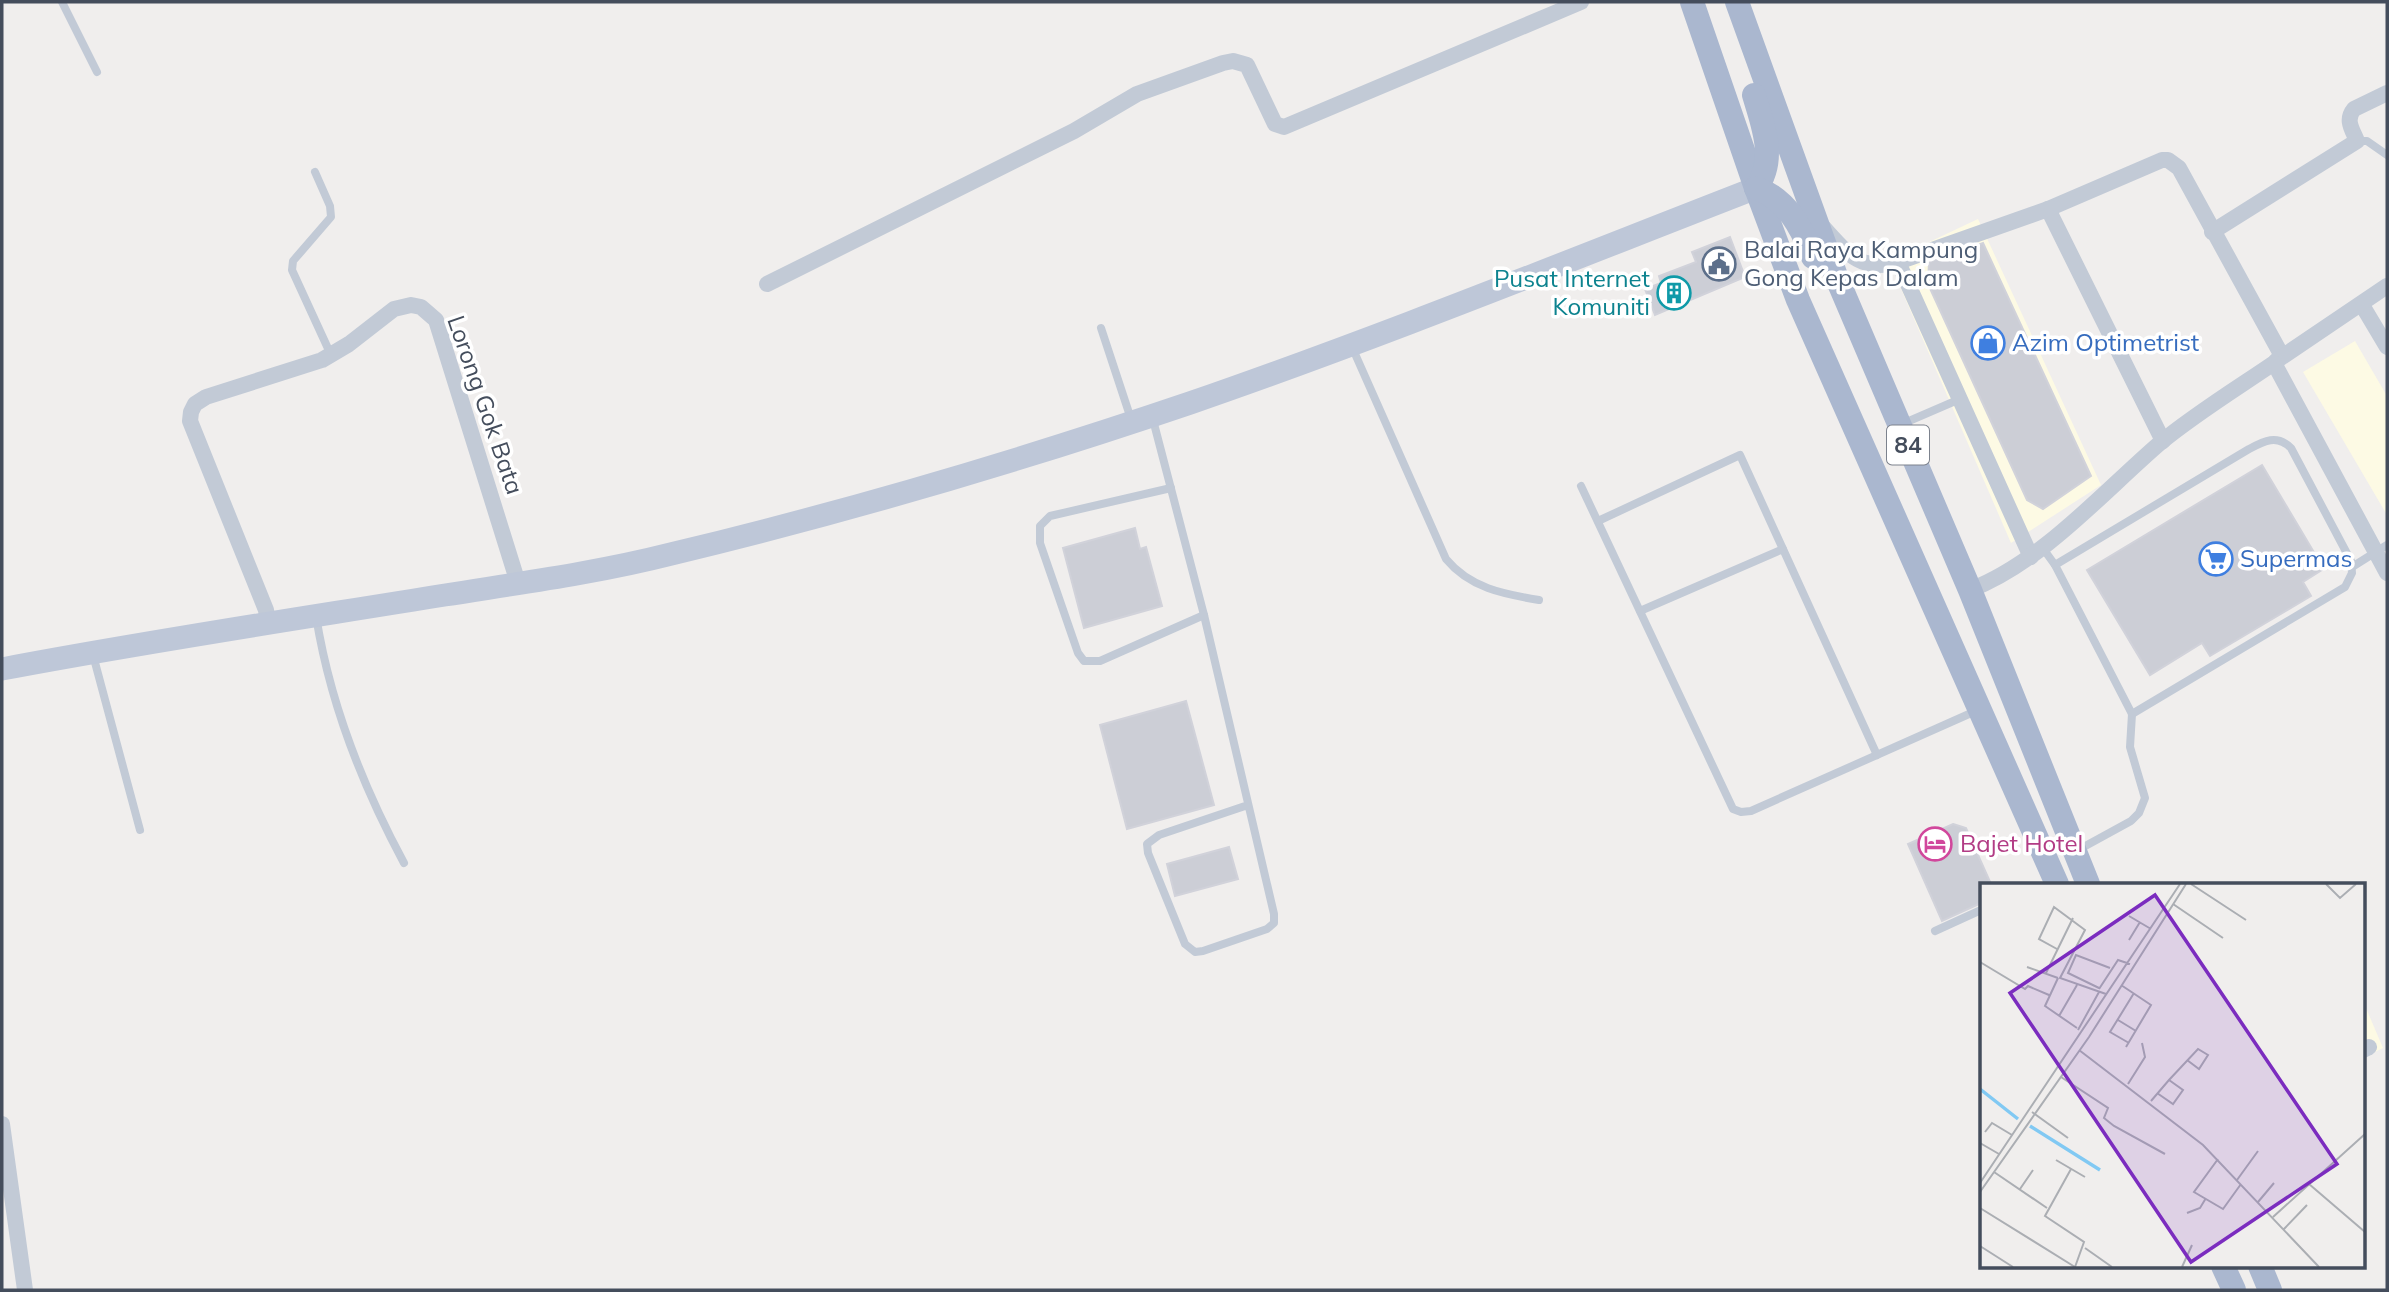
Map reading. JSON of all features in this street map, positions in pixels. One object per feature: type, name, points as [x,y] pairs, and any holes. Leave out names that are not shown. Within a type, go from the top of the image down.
[{"type":"main road","name":"84","points":[[1692,2],[1798,300],[2053,881]]},
{"type":"main road","points":[[2,669],[658,558],[970,473],[1142,419],[1351,345],[1756,188],[1767,163],[1768,147],[1732,27],[1730,2]]},
{"type":"main road","name":"84","points":[[1737,2],[1812,215],[1970,590],[2073,853],[2088,883]]},
{"type":"main road","points":[[1756,188],[1773,196],[1786,207],[1805,237],[1826,292],[1848,338],[1874,364]]},
{"type":"main road","points":[[2224,1268],[2234,1290]]},
{"type":"main road","points":[[2261,1268],[2270,1290]]},
{"type":"street","points":[[767,284],[1074,131],[1137,94],[1223,64],[1233,61],[1247,65],[1275,124],[1280,127],[1581,2]]},
{"type":"street","points":[[2212,232],[2357,141],[2349,122],[2350,113],[2387,93]]},
{"type":"street","points":[[1812,215],[1849,256],[1872,265],[1884,266],[2048,209],[2162,160],[2168,160],[2179,168],[2278,360],[2382,548],[2387,573]]},
{"type":"street","points":[[2048,209],[2163,441]]},
{"type":"street","points":[[1898,262],[1960,399],[2037,552]]},
{"type":"street","points":[[1970,590],[1990,582],[2037,552],[2163,441],[2387,286]]},
{"type":"street","points":[[2362,304],[2387,347]]},
{"type":"street","name":"Lorong Gok Bata","points":[[268,624],[266,610],[190,421],[191,411],[195,404],[217,392],[322,360],[394,309],[411,305],[422,307],[433,315],[518,583]]},
{"type":"street","points":[[2,1124],[25,1290]]},
{"type":"lane","points":[[62,2],[97,72]]},
{"type":"lane","points":[[2357,141],[2367,141],[2387,155]]},
{"type":"lane","points":[[315,172],[330,206],[331,217],[292,266],[331,355]]},
{"type":"lane","points":[[1101,328],[1171,488],[1204,615],[1274,914],[1273,923],[1267,929],[1195,952],[1185,944],[1148,853],[1147,844],[1159,835],[1248,805]]},
{"type":"lane","points":[[1351,345],[1446,559],[1479,586],[1539,600]]},
{"type":"lane","points":[[1899,425],[1960,399]]},
{"type":"lane","points":[[2055,565],[2266,440],[2282,441],[2291,448],[2352,567],[2350,581],[2337,593],[2133,714]]},
{"type":"lane","points":[[1598,521],[1740,455],[1877,755]]},
{"type":"lane","points":[[1581,486],[1733,809],[1751,811],[1979,709]]},
{"type":"lane","points":[[1171,488],[1050,516],[1040,526],[1040,543],[1078,653],[1084,661],[1100,661],[1204,615]]},
{"type":"lane","points":[[2352,567],[2382,548]]},
{"type":"lane","points":[[1640,611],[1783,549]]},
{"type":"lane","points":[[2037,552],[2055,565],[2133,714],[2130,747],[2145,798],[2143,806],[2130,821],[2073,853]]},
{"type":"lane","points":[[316,616],[330,681],[353,756],[404,863]]},
{"type":"lane","points":[[92,652],[140,830]]},
{"type":"lane","points":[[1935,931],[1980,910]]},
{"type":"shaded area","points":[[1978,219],[2101,485],[2011,543],[1889,261]]},
{"type":"shaded area","points":[[2355,341],[2387,396],[2387,515],[2303,372]]},
{"type":"shaded area","points":[[2364,1003],[2383,1048],[2364,1058]]},
{"type":"building","points":[[1730,237],[1745,277],[1655,315],[1645,289],[1661,283],[1659,276],[1696,262],[1692,252]]},
{"type":"building","points":[[1983,243],[2091,476],[2043,509],[2027,500],[1928,284],[1929,262]]},
{"type":"building","points":[[2262,465],[2318,559],[2322,570],[2303,582],[2311,596],[2210,656],[2202,643],[2150,675],[2087,570]]},
{"type":"building","points":[[1135,528],[1140,549],[1146,547],[1162,606],[1084,628],[1063,548]]},
{"type":"building","points":[[1186,701],[1214,805],[1127,829],[1100,725]]},
{"type":"building","points":[[1953,824],[1966,828],[1991,883],[1980,883],[1980,903],[1942,921],[1908,844]]},
{"type":"building","points":[[1229,847],[1238,879],[1175,896],[1167,864]]},
{"type":"place","name":"Balai Raya Kampung Gong Kepas Dalam","points":[[1719,264]]},
{"type":"place","name":"Pusat Internet Komuniti","points":[[1674,293]]},
{"type":"place","name":"Azim Optimetrist","points":[[1988,343]]},
{"type":"place","name":"Supermas","points":[[2216,559]]},
{"type":"place","name":"Bajet Hotel","points":[[1935,844]]}]
